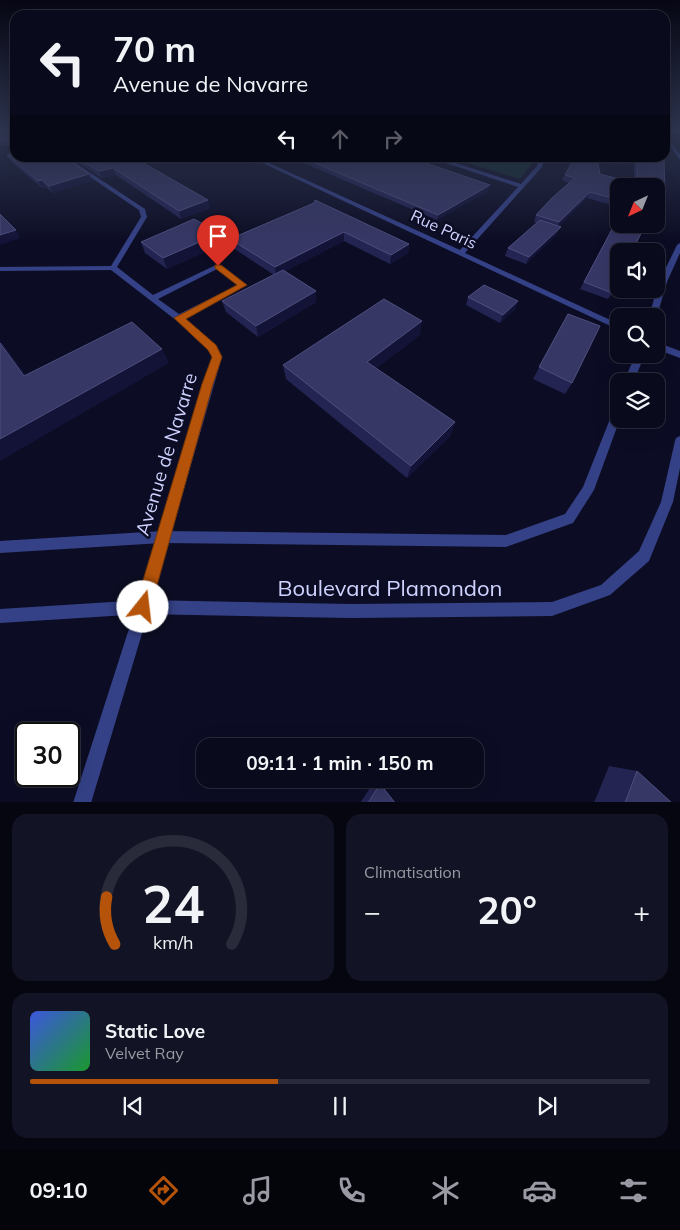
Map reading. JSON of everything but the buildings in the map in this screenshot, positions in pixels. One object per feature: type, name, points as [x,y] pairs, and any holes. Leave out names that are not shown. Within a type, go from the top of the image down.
[{"type":"street","points":[[0,269],[113,268],[144,217],[142,209],[79,167]]},
{"type":"street","name":"Rue Paris","points":[[276,167],[610,323]]},
{"type":"street","points":[[465,167],[522,186]]},
{"type":"street","points":[[461,253],[539,167]]},
{"type":"street","points":[[656,308],[664,282],[680,245]]},
{"type":"street","points":[[153,298],[218,266],[243,285],[179,318]]},
{"type":"street","name":"Avenue de Navarre","points":[[82,802],[143,607],[162,537],[217,357],[212,348],[179,318],[113,268]]},
{"type":"street","points":[[665,349],[680,355]]},
{"type":"street","points":[[0,547],[162,537],[506,542],[569,519],[588,490],[612,428]]},
{"type":"street","name":"Boulevard Plamondon","points":[[0,616],[143,607],[351,611],[552,609],[605,590],[644,556],[667,502],[680,441]]},
{"type":"green space","points":[[482,167],[529,167],[520,179]]},
{"type":"route","points":[[143,607],[162,537],[217,357],[212,348],[179,318],[243,285],[218,266]]}]
